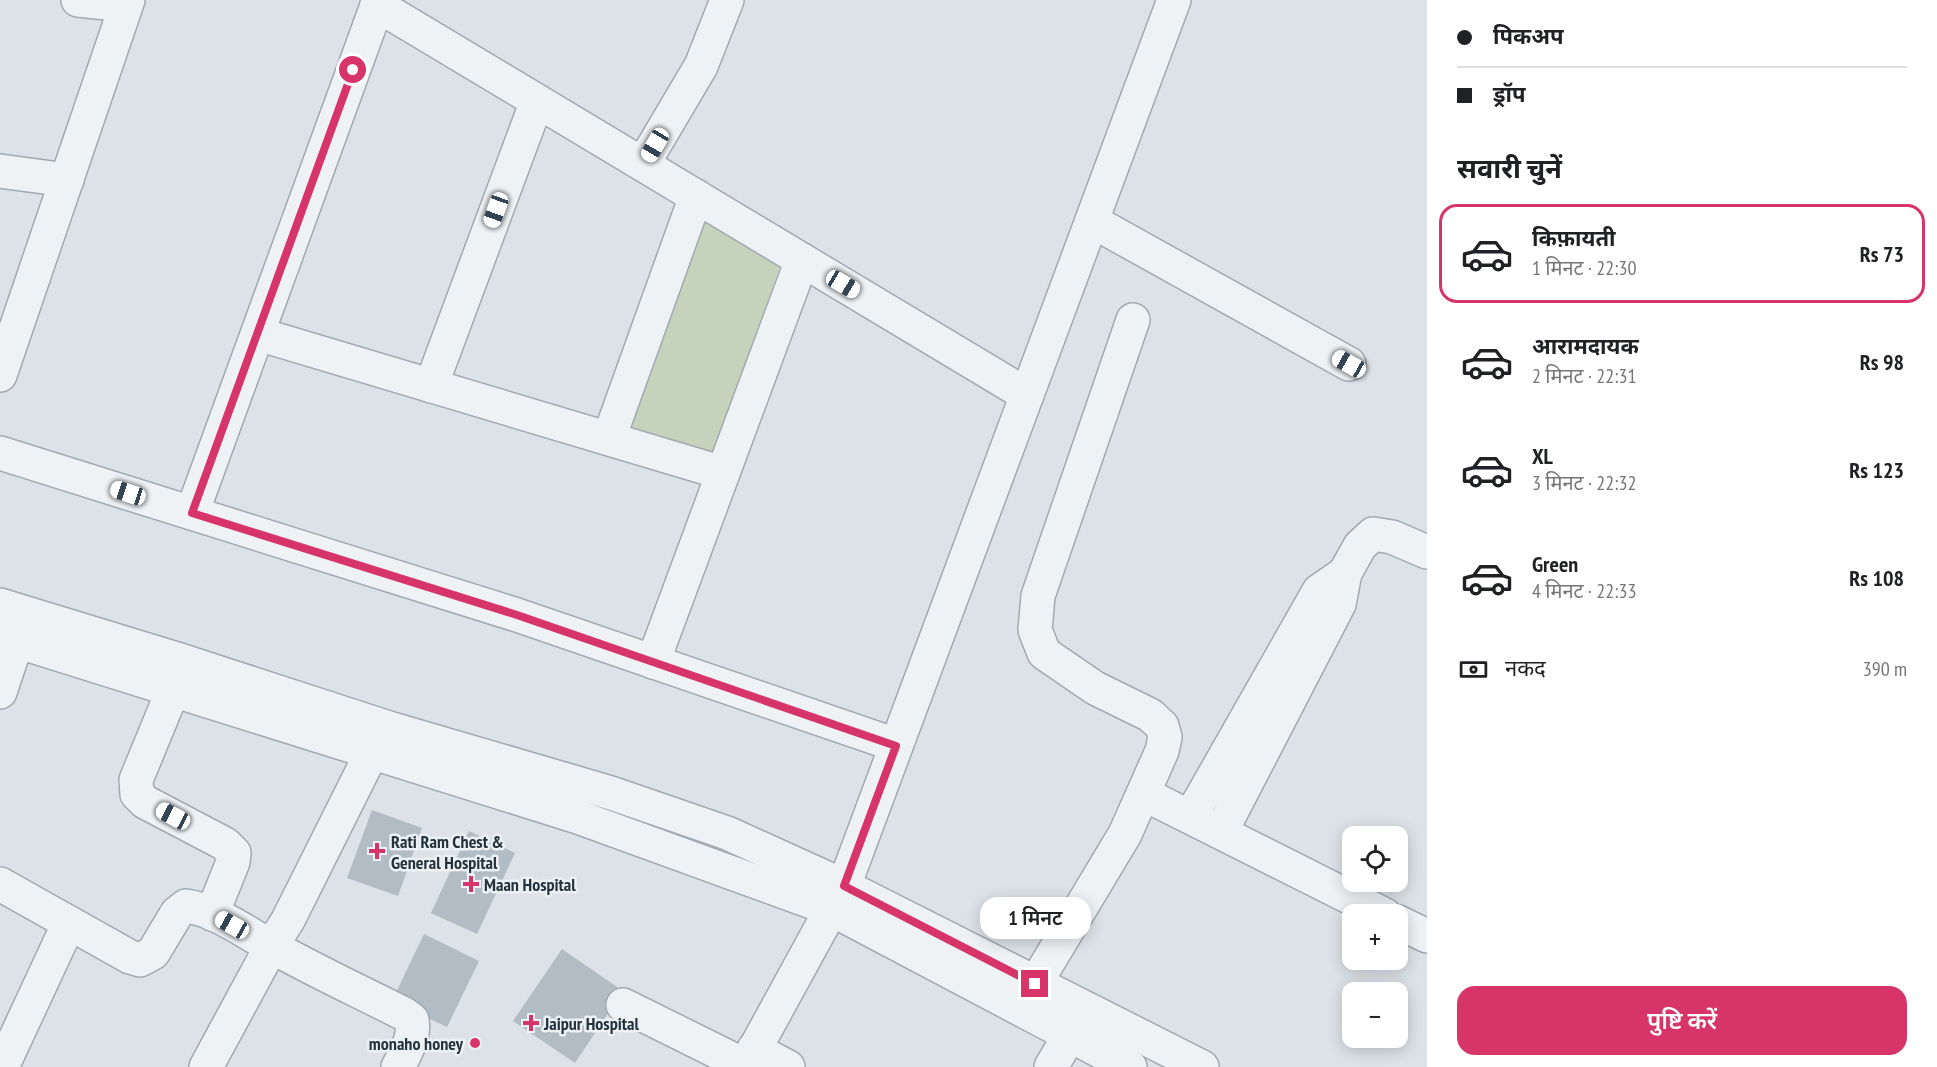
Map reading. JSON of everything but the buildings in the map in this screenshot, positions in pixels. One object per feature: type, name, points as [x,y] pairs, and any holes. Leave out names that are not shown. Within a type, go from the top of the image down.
[{"type":"street","points":[[0,375],[127,3],[78,0]]},
{"type":"street","points":[[643,165],[701,66],[727,0]]},
{"type":"street","points":[[748,1061],[837,898],[896,746],[1174,0]]},
{"type":"street","points":[[192,513],[378,2],[537,101],[1027,394]]},
{"type":"street","points":[[432,386],[537,101]]},
{"type":"street","points":[[0,171],[67,180]]},
{"type":"street","points":[[609,438],[696,196]]},
{"type":"street","points":[[1092,221],[1349,364]]},
{"type":"street","points":[[653,662],[802,260]]},
{"type":"street","points":[[1029,997],[1125,834],[1162,751],[1165,737],[1162,726],[1150,716],[1095,687],[1044,653],[1035,630],[1038,596],[1133,320]]},
{"type":"street","points":[[258,334],[723,473]]},
{"type":"street","points":[[0,453],[517,615],[896,746]]},
{"type":"street","points":[[1221,832],[1339,604],[1345,573],[1360,546],[1373,534],[1392,537],[1427,552]]},
{"type":"street","points":[[1191,816],[1319,591],[1345,573]]},
{"type":"street","points":[[11,623],[173,690],[837,898]]},
{"type":"street","points":[[0,692],[11,623]]},
{"type":"street","points":[[11,623],[389,728],[611,793],[727,834],[837,898],[1029,997],[1202,1067]]},
{"type":"street","points":[[173,690],[136,780],[137,794],[145,802],[225,844],[234,853],[233,862],[212,914]]},
{"type":"street","points":[[206,1067],[288,920],[372,752]]},
{"type":"street","points":[[1144,794],[1363,904]]},
{"type":"street","points":[[0,884],[140,960],[153,953],[177,913],[186,906],[212,914],[412,1020],[412,1034],[398,1067]]},
{"type":"street","points":[[2,1067],[69,923]]},
{"type":"street","points":[[1408,927],[1427,936]]},
{"type":"street","points":[[1029,997],[1070,1035],[1130,1067]]},
{"type":"street","points":[[623,1005],[748,1061],[788,1067]]},
{"type":"street","points":[[1051,1067],[1070,1035]]},
{"type":"green space","points":[[700,213],[781,263],[714,456],[625,427]]},
{"type":"place","name":"Rati Ram Chest & General Hospital","points":[[377,851]]},
{"type":"place","name":"Maan Hospital","points":[[471,884]]},
{"type":"place","name":"Jaipur Hospital","points":[[531,1023]]},
{"type":"place","name":"monaho honey","points":[[475,1043]]},
{"type":"route","points":[[353,70],[192,513],[517,615],[896,746],[844,886],[1035,984]]}]
